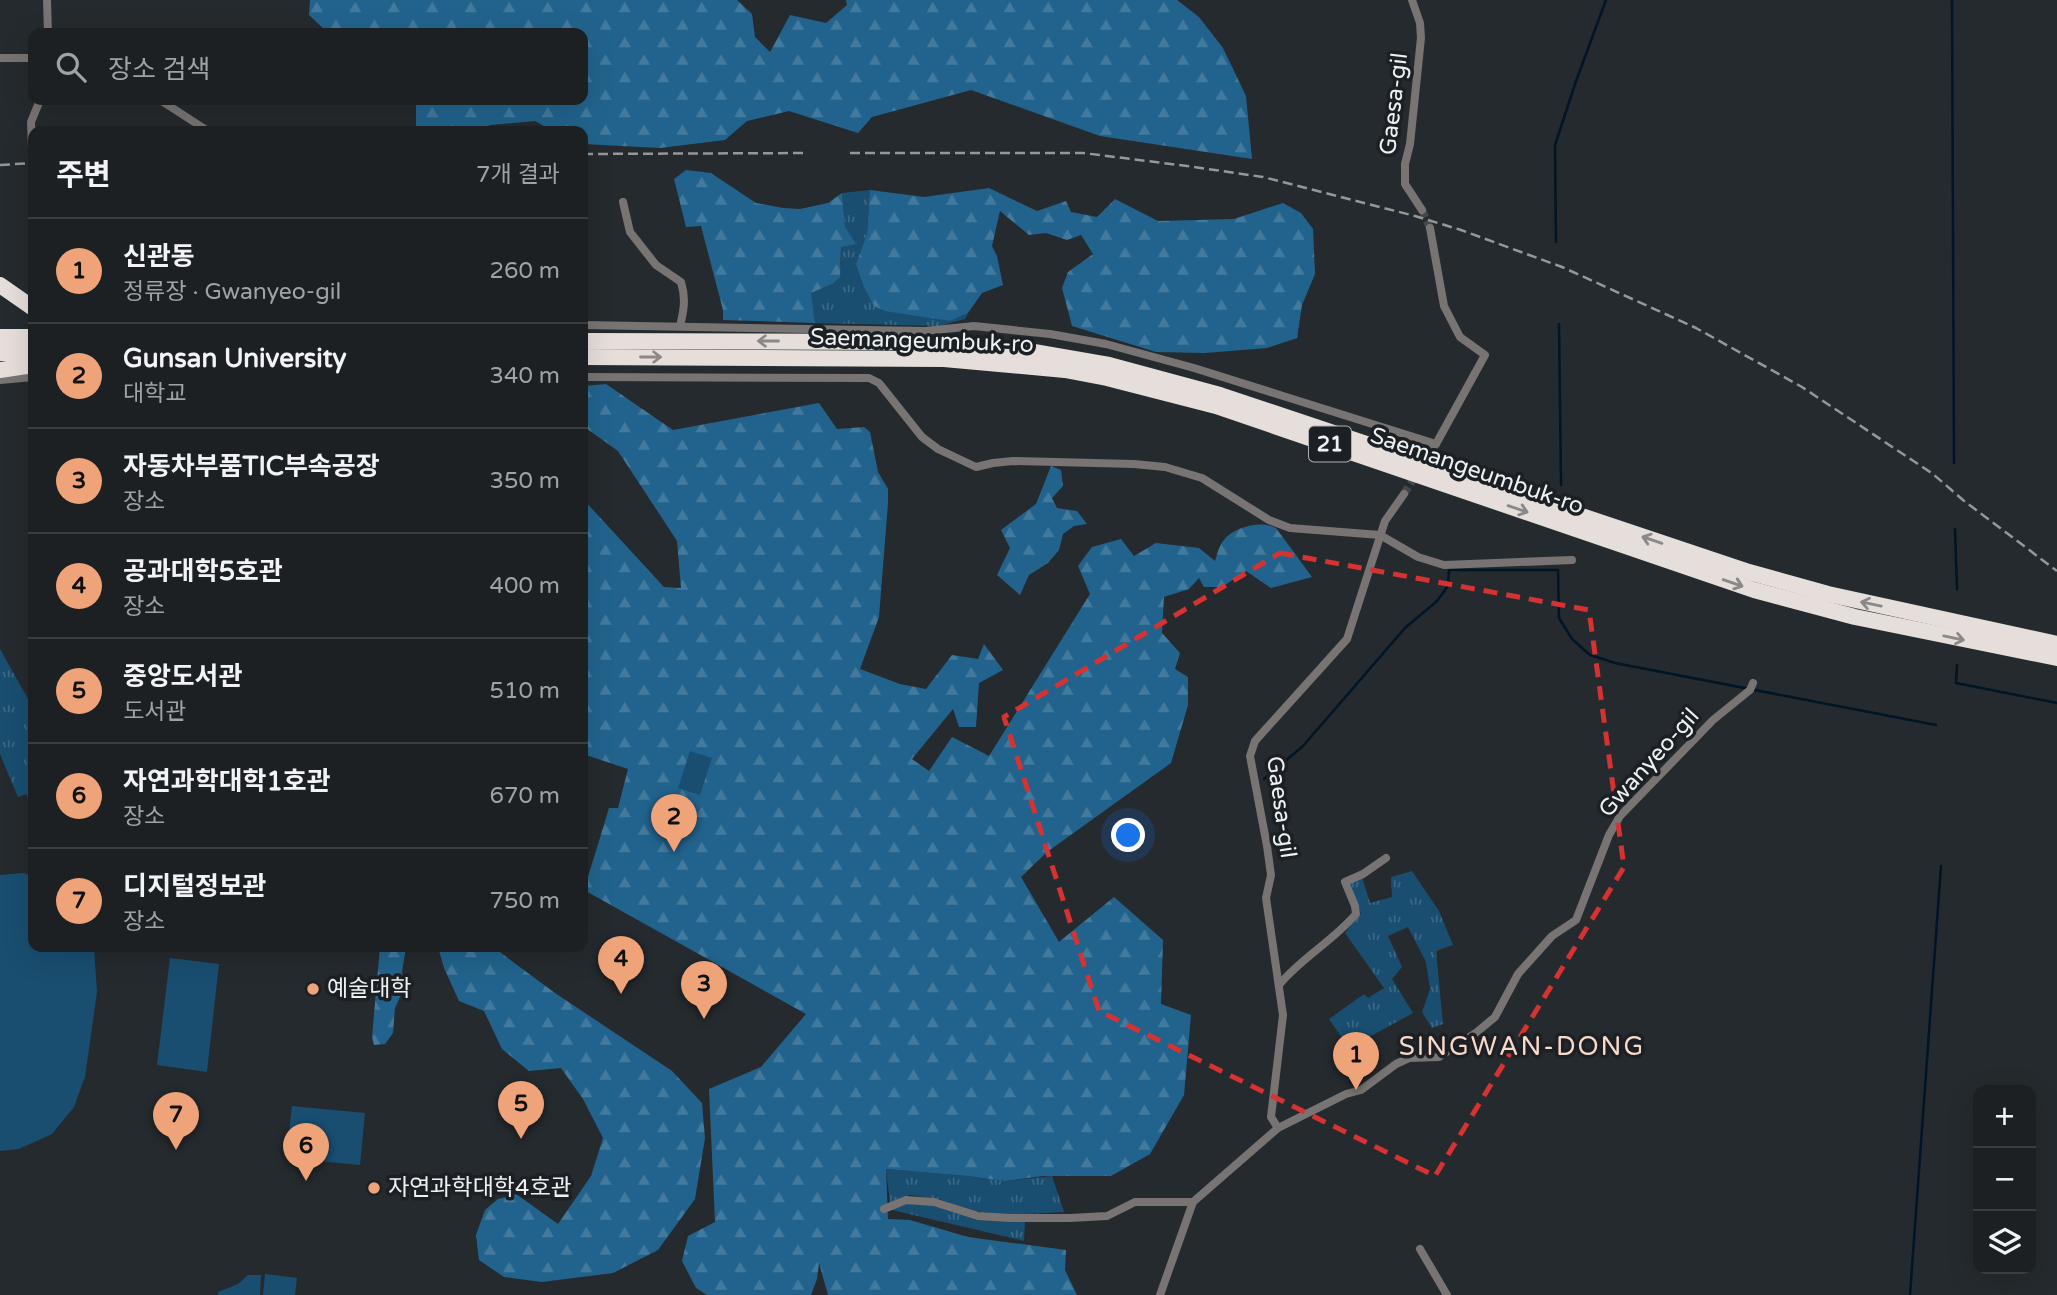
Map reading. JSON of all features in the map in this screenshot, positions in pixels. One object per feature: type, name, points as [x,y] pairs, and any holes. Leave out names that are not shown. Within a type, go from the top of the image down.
[{"type":"highway","points":[[0,285],[28,305]]},
{"type":"highway","points":[[0,337],[28,337]]},
{"type":"highway","name":"Saemangeumbuk-ro","points":[[588,341],[897,342],[1028,351],[1109,365],[1220,395],[1749,572],[1828,594],[2057,644]]},
{"type":"highway","points":[[0,353],[28,353]]},
{"type":"highway","name":"Saemangeumbuk-ro","points":[[588,357],[944,359],[1055,369],[1107,378],[1216,406],[1754,590],[1855,617],[2057,658]]},
{"type":"highway","points":[[0,370],[28,366]]},
{"type":"street","points":[[47,0],[48,28]]},
{"type":"street","name":"Gaesa-gil","points":[[1412,0],[1420,23],[1421,38],[1410,144],[1405,164],[1405,184],[1422,210]]},
{"type":"street","points":[[0,58],[28,58]]},
{"type":"street","points":[[32,126],[38,105]]},
{"type":"street","points":[[168,105],[200,126]]},
{"type":"street","points":[[623,202],[630,232],[656,265],[681,282],[684,309],[680,326]]},
{"type":"street","points":[[1427,455],[1436,444],[1485,355],[1460,337],[1444,306],[1430,228]]},
{"type":"street","points":[[588,326],[925,331],[974,326],[1051,334],[1105,344],[1194,368],[1436,444]]},
{"type":"street","points":[[0,380],[28,377]]},
{"type":"street","points":[[588,377],[869,378],[879,383],[922,437],[938,450],[976,467],[1013,461],[1165,467],[1202,478],[1269,520],[1290,528],[1380,535],[1418,557],[1444,565],[1572,560]]},
{"type":"street","name":"Gaesa-gil","points":[[1278,1128],[1271,1117],[1283,1015],[1266,898],[1271,875],[1268,846],[1250,756],[1255,741],[1347,639],[1385,521],[1404,494]]},
{"type":"street","name":"Gwanyeo-gil","points":[[1160,1295],[1193,1202],[1278,1128],[1346,1094],[1361,1090],[1409,1058],[1439,1057],[1478,1032],[1495,1017],[1518,974],[1552,936],[1576,920],[1609,835],[1620,816],[1713,720],[1752,686]]},
{"type":"street","points":[[1279,985],[1290,971],[1331,939],[1356,914],[1345,882],[1363,874],[1386,858]]},
{"type":"street","points":[[884,1209],[906,1200],[934,1202],[978,1216],[1070,1217],[1107,1216],[1135,1202],[1193,1202]]},
{"type":"street","points":[[1420,1249],[1447,1295]]},
{"type":"highlighted area","points":[[1280,553],[1589,610],[1624,867],[1435,1176],[1099,1011],[1004,717]]},
{"type":"green space","points":[[310,0],[737,0],[752,14],[755,37],[770,52],[790,15],[826,23],[847,5],[846,0],[1177,0],[1199,17],[1223,48],[1246,96],[1252,159],[1100,136],[971,90],[872,117],[858,133],[789,111],[747,121],[725,140],[660,148],[588,144],[588,126],[544,126],[535,121],[488,126],[416,126],[416,105],[588,105],[588,28],[323,28],[309,15]]},
{"type":"green space","points":[[686,170],[711,173],[756,203],[783,208],[800,209],[828,203],[842,193],[845,227],[856,244],[841,247],[840,277],[832,284],[811,293],[815,323],[723,320],[723,310],[701,226],[686,227],[674,179]]},
{"type":"green space","points":[[989,188],[1037,211],[1066,201],[1071,212],[1097,217],[1115,199],[1158,221],[1234,219],[1283,203],[1301,213],[1313,229],[1315,274],[1302,305],[1297,338],[1267,348],[1205,353],[1156,352],[1072,326],[1062,288],[1068,272],[1093,254],[1081,235],[1067,240],[1046,233],[1029,235],[1000,211],[992,246],[1003,285],[982,293],[968,313],[950,321],[885,311],[874,306],[856,264],[867,234],[870,190],[924,197]]},
{"type":"green space","points":[[870,190],[867,234],[856,264],[927,317],[950,321],[968,313],[965,319],[939,326],[815,323],[811,293],[832,284],[841,264],[845,227],[842,193]]},
{"type":"green space","points":[[606,384],[673,430],[819,403],[837,429],[864,427],[870,432],[878,472],[888,489],[888,503],[879,617],[860,669],[900,684],[926,689],[952,655],[978,659],[984,644],[1003,670],[979,683],[976,727],[959,727],[953,709],[912,759],[929,771],[952,737],[989,756],[1090,594],[1078,566],[1092,547],[1121,539],[1134,556],[1156,543],[1199,548],[1215,561],[1221,545],[1229,535],[1241,528],[1263,525],[1276,528],[1312,577],[1271,588],[1246,571],[1222,587],[1204,587],[1199,578],[1189,589],[1164,597],[1162,633],[1180,653],[1175,669],[1188,677],[1188,705],[1171,763],[1047,852],[1021,877],[1059,942],[1114,897],[1163,940],[1161,1004],[1191,1015],[1184,1095],[1150,1154],[1111,1176],[1043,1176],[1005,1181],[886,1169],[888,1219],[910,1220],[968,1237],[1066,1250],[1065,1270],[1077,1295],[828,1295],[819,1263],[811,1295],[707,1295],[696,1288],[682,1261],[688,1236],[715,1222],[709,1089],[761,1067],[806,1014],[588,892],[588,877],[609,808],[618,808],[628,769],[588,756],[588,504],[664,587],[681,588],[677,541],[618,451],[588,430],[588,386]]},
{"type":"green space","points":[[1051,466],[1061,470],[1063,486],[1052,498],[1057,508],[1077,511],[1087,524],[1074,526],[1063,534],[1059,550],[1048,563],[1029,575],[1020,595],[997,575],[1010,548],[1001,530],[1036,504]]},
{"type":"green space","points":[[0,649],[28,699],[28,798],[26,794],[18,797],[0,754]]},
{"type":"green space","points":[[690,751],[712,758],[700,795],[678,788]]},
{"type":"green space","points":[[1412,871],[1439,911],[1453,945],[1436,951],[1443,1024],[1432,1028],[1422,1012],[1430,989],[1426,962],[1408,927],[1388,936],[1402,967],[1392,979],[1413,1013],[1349,1048],[1329,1019],[1364,994],[1368,998],[1384,988],[1345,933],[1361,913],[1349,883],[1362,877],[1370,903],[1392,897],[1391,877]]},
{"type":"green space","points":[[0,875],[28,875],[28,952],[94,952],[97,992],[85,1077],[74,1107],[52,1134],[19,1149],[0,1151]]},
{"type":"green space","points":[[380,952],[405,952],[402,972],[405,986],[395,1008],[393,1033],[385,1044],[374,1045],[372,1037]]},
{"type":"green space","points":[[439,952],[500,952],[555,993],[672,1071],[702,1103],[705,1138],[695,1199],[658,1250],[613,1273],[542,1282],[504,1277],[479,1260],[476,1235],[485,1210],[498,1199],[516,1194],[558,1224],[591,1176],[603,1138],[583,1099],[561,1068],[529,1071],[502,1049],[484,1011],[459,1001]]},
{"type":"green space","points":[[170,958],[219,964],[207,1072],[157,1065]]},
{"type":"green space","points":[[292,1106],[365,1113],[360,1165],[286,1158]]},
{"type":"green space","points":[[886,1169],[1005,1181],[1052,1176],[1064,1212],[1007,1215],[973,1211],[939,1199],[910,1195],[890,1202]]},
{"type":"green space","points":[[910,1203],[1025,1221],[1024,1241],[892,1210]]},
{"type":"green space","points":[[265,1274],[297,1278],[295,1295],[263,1295]]},
{"type":"green space","points":[[248,1275],[261,1275],[260,1295],[218,1295],[218,1292],[238,1284]]},
{"type":"waterway","points":[[1556,242],[1555,145],[1606,0]]},
{"type":"waterway","points":[[1952,0],[1954,463]]},
{"type":"waterway","points":[[1559,324],[1561,485]]},
{"type":"waterway","points":[[1955,529],[1957,589]]},
{"type":"waterway","points":[[1264,779],[1303,746],[1405,628],[1437,601],[1448,586],[1449,570],[1558,570],[1559,618],[1572,639],[1590,655],[1615,663],[1936,725]]},
{"type":"waterway","points":[[1957,665],[1956,683],[2057,703]]},
{"type":"waterway","points":[[1910,1295],[1941,866]]},
{"type":"tunnel","points":[[1422,210],[1430,228]]},
{"type":"tunnel","points":[[1404,494],[1417,473]]},
{"type":"railway","points":[[588,154],[807,153]]},
{"type":"railway","points":[[850,153],[1083,153],[1187,166],[1263,177],[1461,230],[1562,267],[1696,328],[1802,387],[1933,474],[2057,571]]},
{"type":"railway","points":[[0,165],[28,163]]},
{"type":"place","name":"Gunsan University","points":[[674,852]]},
{"type":"place","name":"예술대학","points":[[313,989]]},
{"type":"place","name":"공과대학5호관","points":[[621,994]]},
{"type":"place","name":"자동차부품TIC부속공장","points":[[704,1019]]},
{"type":"place","name":"신관동","points":[[1356,1090]]},
{"type":"place","name":"중앙도서관","points":[[521,1139]]},
{"type":"place","name":"디지털정보관","points":[[176,1150]]},
{"type":"place","name":"자연과학대학1호관","points":[[306,1181]]},
{"type":"place","name":"자연과학대학4호관","points":[[374,1188]]},
{"type":"district","name":"SINGWAN-DONG","points":[[1522,1046]]}]
